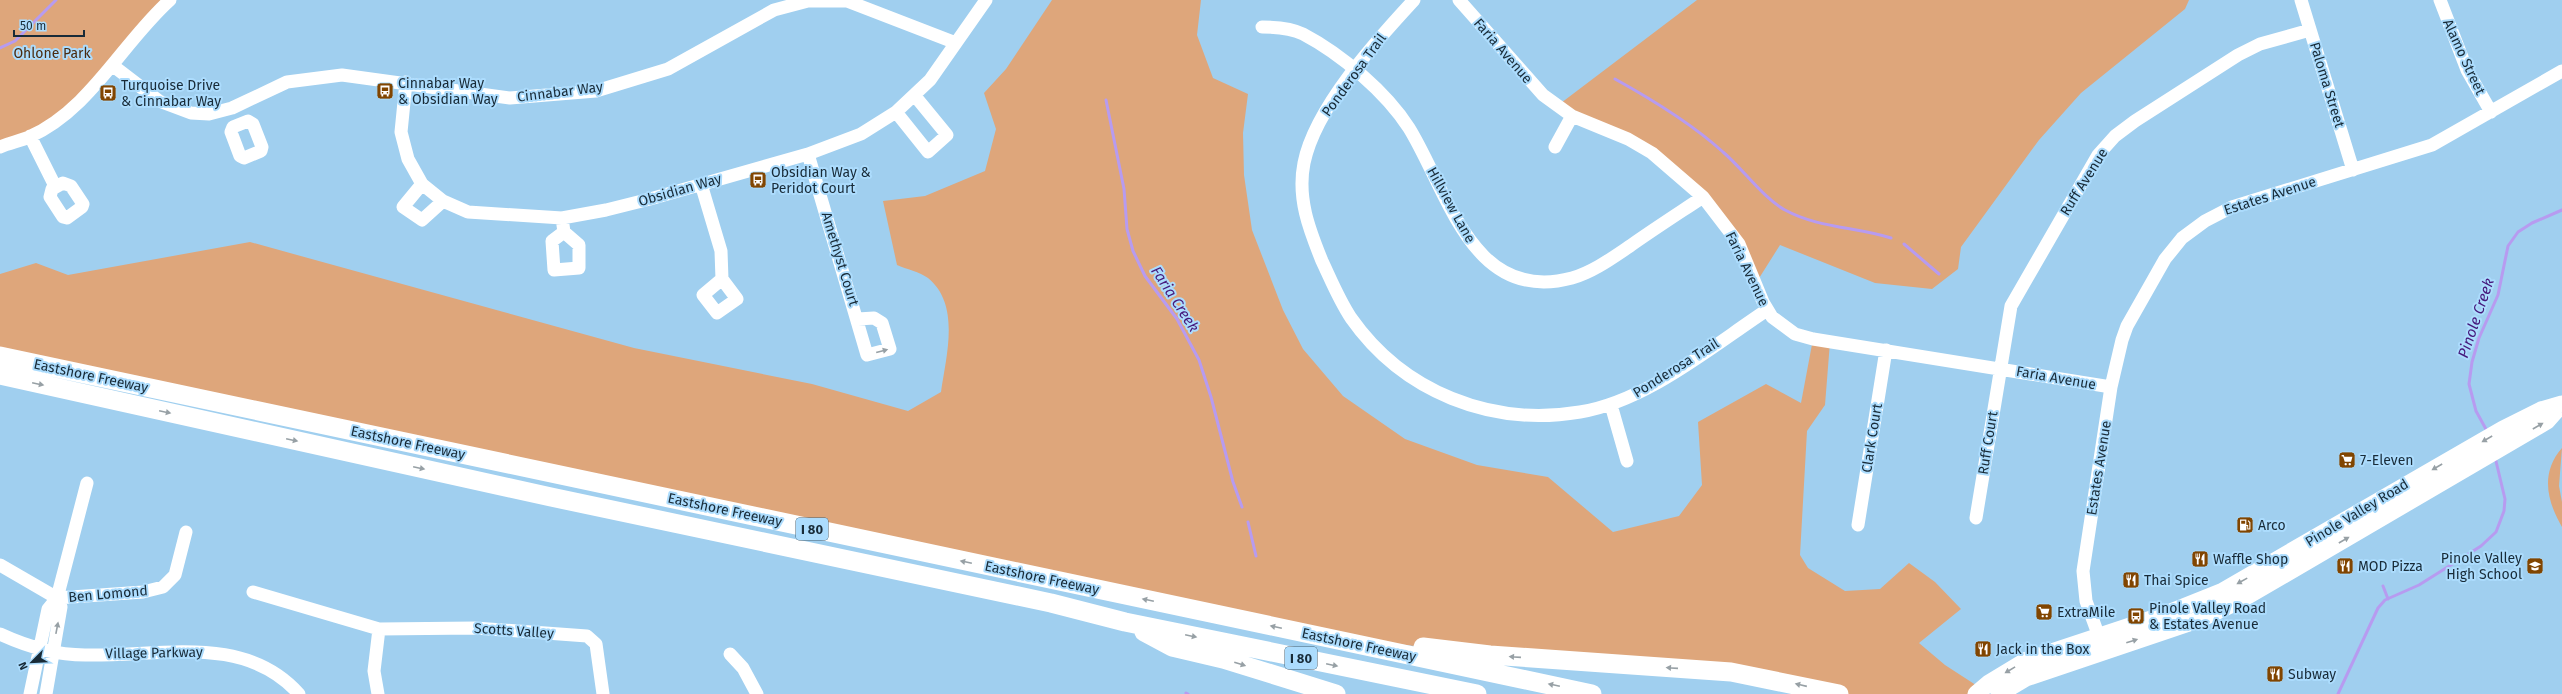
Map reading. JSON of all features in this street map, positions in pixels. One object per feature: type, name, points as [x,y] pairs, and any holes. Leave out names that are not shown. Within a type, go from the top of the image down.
[{"type":"highway","name":"Eastshore Freeway","points":[[0,356],[1592,694]]},
{"type":"highway","name":"Eastshore Freeway","points":[[0,375],[567,501],[1051,604],[1126,622],[1477,694]]},
{"type":"highway","points":[[1126,622],[1172,647],[1223,658],[1336,694]]},
{"type":"highway","points":[[1296,632],[1490,655],[1731,672],[1839,694]]},
{"type":"main road","name":"Pinole Valley Road","points":[[1999,694],[2026,678],[2101,643],[2166,614],[2221,592],[2475,454],[2506,436],[2541,410],[2562,404]]},
{"type":"main road","name":"Pinole Valley Road","points":[[1976,694],[1994,680],[2026,660],[2101,643]]},
{"type":"street","points":[[0,147],[30,136],[71,108],[112,65],[150,18],[170,0]]},
{"type":"street","name":"Obsidian Way","points":[[406,82],[402,132],[408,159],[422,184],[443,201],[468,212],[562,218],[606,210],[808,154],[861,134],[896,112],[915,96],[930,80],[986,0]]},
{"type":"street","name":"Ponderosa Trail","points":[[1414,0],[1354,71],[1328,108],[1312,138],[1304,163],[1301,184],[1303,209],[1310,232],[1338,296],[1363,334],[1407,375],[1432,390],[1480,410],[1511,415],[1547,416],[1581,412],[1611,405],[1652,385],[1767,310]]},
{"type":"street","name":"Faria Avenue","points":[[1459,0],[1543,96],[1572,116],[1628,139],[1652,153],[1703,197],[1739,244],[1767,310],[1787,329],[1804,337],[2111,387]]},
{"type":"street","name":"Paloma Street","points":[[2301,0],[2353,170]]},
{"type":"street","name":"Alamo Street","points":[[2440,0],[2467,70],[2491,112]]},
{"type":"street","name":"Cinnabar Way","points":[[112,65],[159,101],[178,110],[190,113],[209,114],[232,108],[287,82],[342,75],[406,82],[510,98],[596,91],[668,69],[774,10],[808,1],[847,1],[956,43]]},
{"type":"street","name":"Hillview Lane","points":[[1262,27],[1282,28],[1302,34],[1354,71],[1389,103],[1408,128],[1468,241],[1483,257],[1515,276],[1535,282],[1556,282],[1574,278],[1594,269],[1703,197]]},
{"type":"street","name":"Ruff Avenue","points":[[2001,368],[2009,314],[2015,297],[2098,155],[2115,136],[2238,55],[2260,44],[2310,30]]},
{"type":"street","name":"Estates Avenue","points":[[2101,643],[2086,601],[2083,571],[2111,387],[2127,326],[2165,259],[2182,238],[2205,221],[2232,207],[2432,145],[2562,71]]},
{"type":"street","points":[[896,112],[928,152],[947,135],[915,96]]},
{"type":"street","points":[[232,108],[239,124]]},
{"type":"street","points":[[1555,147],[1572,116]]},
{"type":"street","points":[[30,136],[55,186]]},
{"type":"street","name":"Amethyst Court","points":[[808,154],[858,319]]},
{"type":"street","points":[[422,184],[403,207],[422,220],[443,201]]},
{"type":"street","points":[[701,184],[721,251],[722,279]]},
{"type":"street","points":[[562,218],[564,232]]},
{"type":"street","name":"Clark Court","points":[[1858,525],[1886,350]]},
{"type":"street","name":"Ruff Court","points":[[1976,518],[2001,368]]},
{"type":"street","points":[[1611,405],[1628,461]]},
{"type":"street","points":[[30,694],[48,609],[57,598],[87,483]]},
{"type":"street","name":"Ben Lomond","points":[[0,565],[57,598],[143,592],[163,588],[175,575],[186,532]]},
{"type":"street","name":"Scotts Valley","points":[[253,592],[379,629],[475,628],[587,636],[596,644],[603,694]]},
{"type":"street","points":[[46,694],[61,607],[57,598]]},
{"type":"street","points":[[378,694],[374,671],[379,629]]},
{"type":"street","name":"Village Parkway","points":[[0,634],[38,652]]},
{"type":"street","name":"Village Parkway","points":[[0,644],[85,664],[202,660],[230,663],[260,674],[288,694]]},
{"type":"street","name":"Village Parkway","points":[[52,656],[202,651],[232,654],[263,666],[288,682],[299,694]]},
{"type":"street","points":[[730,654],[743,668],[757,694]]},
{"type":"green space","name":"Ohlone Park","points":[[0,0],[170,0],[71,108],[0,147]]},
{"type":"green space","points":[[1052,0],[1201,0],[1197,35],[1213,78],[1248,94],[1243,133],[1244,175],[1252,230],[1283,310],[1303,349],[1343,396],[1405,439],[1477,465],[1548,477],[1613,532],[1679,516],[1702,485],[1698,422],[1766,384],[1801,403],[1813,339],[1830,342],[1825,405],[1807,431],[1800,555],[1808,568],[1845,591],[1880,589],[1909,563],[1935,582],[1961,609],[1919,643],[1945,665],[1982,689],[1976,694],[1839,694],[1777,680],[1490,655],[1296,632],[0,356],[0,274],[36,263],[68,275],[250,242],[634,348],[812,384],[908,411],[941,392],[948,347],[948,316],[945,302],[938,289],[928,278],[917,272],[897,265],[883,201],[925,196],[985,171],[996,129],[984,93],[1006,69]]},
{"type":"green space","points":[[1697,0],[2189,0],[2185,9],[2081,93],[2039,140],[1961,247],[1958,269],[1932,289],[1875,283],[1780,245],[1756,283],[1739,244],[1676,171],[1557,106]]},
{"type":"green space","points":[[2562,448],[2559,486],[2562,502],[2562,527],[2550,497],[2548,477],[2555,458]]},
{"type":"waterway","points":[[0,48],[15,41],[56,0]]},
{"type":"waterway","points":[[1615,79],[1685,122],[1711,141],[1731,159],[1761,191],[1785,210],[1798,216],[1824,224],[1878,234],[1891,238]]},
{"type":"waterway","name":"Faria Creek","points":[[1106,100],[1124,189],[1127,229],[1133,251],[1145,276],[1177,319],[1199,360],[1211,397],[1233,482],[1242,507]]},
{"type":"waterway","name":"Pinole Creek","points":[[2487,431],[2476,411],[2469,384],[2472,362],[2479,338],[2498,295],[2508,246],[2518,232],[2532,223],[2562,210]]},
{"type":"waterway","points":[[1904,244],[1939,274]]},
{"type":"waterway","name":"Pinole Creek","points":[[2338,694],[2378,608],[2385,600],[2419,585],[2481,546],[2496,532],[2504,511],[2505,499],[2495,457]]},
{"type":"waterway","name":"Faria Creek","points":[[1248,522],[1256,556]]},
{"type":"waterway","points":[[2383,586],[2388,599]]},
{"type":"place","name":"Cinnabar Way & Obsidian Way","points":[[385,91]]},
{"type":"place","name":"Turquoise Drive & Cinnabar Way","points":[[108,93]]},
{"type":"place","name":"Obsidian Way & Peridot Court","points":[[758,180]]},
{"type":"place","name":"7-Eleven","points":[[2347,460]]},
{"type":"place","name":"Arco","points":[[2245,525]]},
{"type":"place","name":"Waffle Shop","points":[[2200,559]]},
{"type":"place","name":"MOD Pizza","points":[[2345,566]]},
{"type":"place","name":"Pinole Valley High School","points":[[2535,566]]},
{"type":"place","name":"Thai Spice","points":[[2131,580]]},
{"type":"place","name":"ExtraMile","points":[[2044,612]]},
{"type":"place","name":"Pinole Valley Road & Estates Avenue","points":[[2136,616]]},
{"type":"place","name":"Jack in the Box","points":[[1983,649]]},
{"type":"place","name":"Subway","points":[[2275,674]]}]
